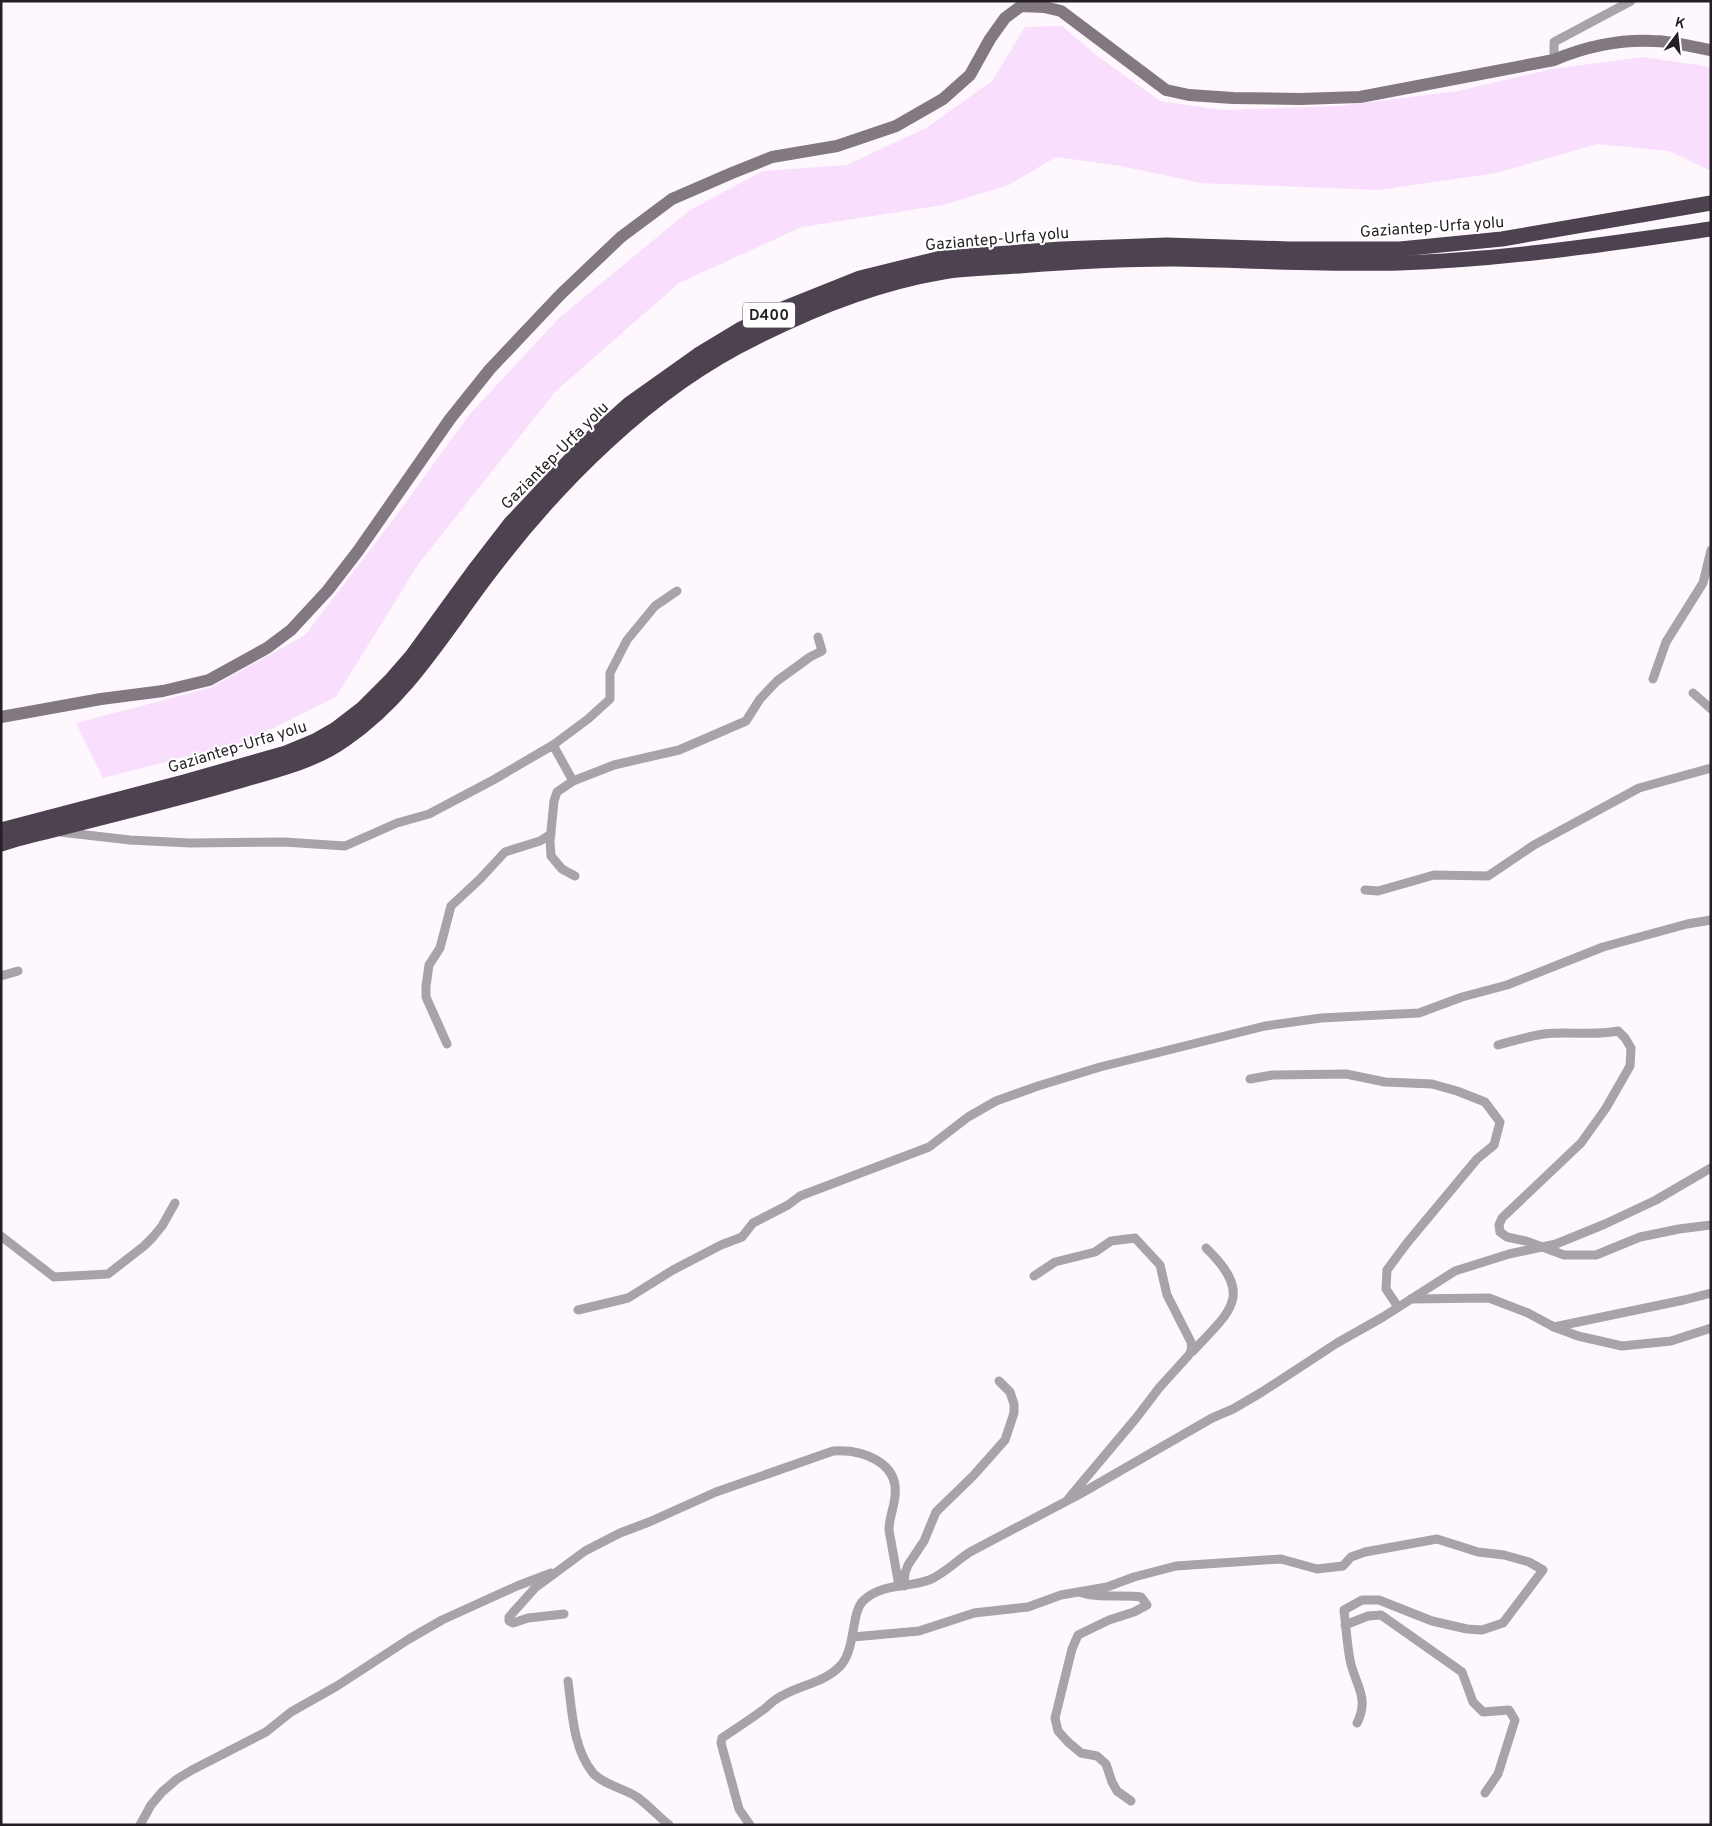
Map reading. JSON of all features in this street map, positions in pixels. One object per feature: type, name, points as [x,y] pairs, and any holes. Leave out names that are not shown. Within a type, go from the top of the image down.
[{"type":"highway","name":"Gaziantep-Urfa yolu","points":[[1,830],[286,753],[316,741],[336,729],[362,709],[392,679],[510,524],[589,440],[629,404],[698,355],[741,329],[780,310],[860,278],[941,258],[1061,249],[1167,245],[1288,249],[1400,249],[1502,239],[1711,203]]},
{"type":"highway","name":"Gaziantep-Urfa yolu","points":[[1,844],[49,830],[188,796],[291,766],[322,754],[344,740],[371,719],[403,689],[521,533],[598,450],[638,415],[706,366],[748,341],[785,323],[865,291],[943,272],[1062,263],[1167,259],[1288,263],[1401,263],[1505,256],[1711,229]]},
{"type":"street","points":[[1554,60],[1554,42],[1631,1]]},
{"type":"street","points":[[1,717],[101,699],[163,691],[209,680],[267,648],[291,630],[328,590],[358,551],[450,418],[490,369],[561,294],[621,237],[672,199],[772,158],[836,146],[896,126],[943,99],[970,75],[990,39],[1005,18],[1021,6],[1044,7],[1061,11],[1166,90],[1189,95],[1233,98],[1300,99],[1360,97],[1554,60],[1576,50],[1617,43],[1653,40],[1711,50]]},
{"type":"street","points":[[1653,679],[1666,642],[1703,584],[1711,550]]},
{"type":"street","points":[[49,830],[130,840],[190,843],[284,842],[345,846],[398,823],[429,814],[495,779],[553,745],[588,719],[610,699],[610,673],[627,640],[655,606],[677,590]]},
{"type":"street","points":[[575,876],[562,869],[551,856],[554,801],[557,792],[573,781],[614,765],[679,750],[746,721],[760,700],[777,681],[822,650],[818,637]]},
{"type":"street","points":[[1693,693],[1711,709]]},
{"type":"street","points":[[553,745],[573,781]]},
{"type":"street","points":[[1365,890],[1378,891],[1434,875],[1488,876],[1534,845],[1639,788],[1711,768]]},
{"type":"street","points":[[447,1044],[426,997],[426,986],[429,965],[440,948],[451,906],[480,879],[504,852],[540,841],[551,834]]},
{"type":"street","points":[[578,1310],[628,1298],[672,1270],[720,1245],[742,1237],[752,1223],[788,1205],[800,1196],[929,1147],[996,1101],[1030,1089],[1100,1067],[1265,1026],[1321,1018],[1419,1013],[1462,997],[1507,985],[1603,947],[1687,924],[1711,920]]},
{"type":"street","points":[[1,976],[18,971]]},
{"type":"street","points":[[1498,1045],[1543,1034],[1599,1034],[1618,1031],[1631,1048],[1630,1066],[1606,1108],[1581,1143],[1502,1218],[1499,1225],[1500,1232],[1507,1237],[1564,1255],[1596,1255],[1640,1237],[1711,1225]]},
{"type":"street","points":[[1250,1079],[1273,1074],[1346,1074],[1385,1082],[1432,1084],[1457,1090],[1485,1102],[1500,1122],[1494,1145],[1477,1159],[1387,1270],[1386,1289],[1398,1307]]},
{"type":"street","points":[[750,1825],[739,1809],[720,1743],[722,1738],[775,1700],[835,1672],[844,1661],[853,1637],[857,1609],[863,1600],[888,1587],[929,1580],[942,1574],[957,1560],[970,1552],[1066,1502],[1212,1418],[1233,1409],[1262,1392],[1454,1271],[1508,1254],[1556,1244],[1656,1200],[1711,1168]]},
{"type":"street","points":[[1,1236],[54,1278],[108,1274],[149,1241],[162,1226],[175,1203]]},
{"type":"street","points":[[1034,1276],[1056,1262],[1095,1252],[1112,1241],[1135,1238],[1160,1265],[1167,1295],[1191,1342],[1192,1352]]},
{"type":"street","points":[[1066,1502],[1159,1388],[1228,1311],[1233,1300],[1234,1288],[1229,1276],[1206,1248]]},
{"type":"street","points":[[1554,1327],[1711,1293]]},
{"type":"street","points":[[1411,1299],[1489,1298],[1528,1313],[1554,1327],[1603,1343],[1622,1346],[1671,1340],[1711,1328]]},
{"type":"street","points":[[902,1586],[908,1566],[924,1541],[936,1512],[974,1476],[1005,1440],[1014,1413],[1014,1404],[1010,1392],[999,1381]]},
{"type":"street","points":[[564,1614],[528,1618],[513,1623],[509,1621],[513,1611],[535,1588],[585,1551],[620,1533],[671,1513],[744,1480],[779,1471],[833,1451],[843,1450],[878,1460],[892,1473],[895,1484],[895,1497],[889,1530],[902,1586]]},
{"type":"street","points":[[853,1637],[919,1630],[974,1612],[1028,1607],[1061,1595],[1107,1587],[1134,1577],[1176,1566],[1281,1559],[1318,1569],[1343,1566],[1351,1557],[1365,1552],[1437,1540],[1478,1552],[1504,1555],[1529,1562],[1543,1570],[1504,1623],[1482,1630],[1468,1629],[1432,1620],[1379,1600],[1362,1600],[1344,1610],[1351,1663],[1361,1693],[1363,1711],[1357,1723]]},
{"type":"street","points":[[140,1825],[151,1805],[177,1779],[266,1732],[291,1712],[337,1686],[442,1620],[538,1577],[556,1572]]},
{"type":"street","points":[[1079,1592],[1090,1596],[1129,1595],[1141,1597],[1148,1605],[1134,1612],[1109,1620],[1078,1635],[1072,1649],[1055,1718],[1058,1731],[1068,1742],[1081,1753],[1097,1756],[1106,1764],[1117,1791],[1131,1801]]},
{"type":"street","points":[[1346,1625],[1368,1616],[1381,1615],[1462,1672],[1473,1702],[1483,1712],[1509,1710],[1515,1720],[1498,1774],[1485,1793]]},
{"type":"street","points":[[568,1681],[575,1733],[581,1750],[594,1775],[638,1798],[669,1825]]},
{"type":"shaded area","points":[[1062,26],[1095,54],[1160,101],[1222,110],[1340,106],[1458,91],[1552,69],[1643,57],[1711,67],[1711,171],[1669,151],[1597,144],[1496,173],[1379,190],[1201,183],[1121,166],[1056,157],[1009,185],[943,205],[802,227],[679,283],[556,391],[419,563],[336,697],[247,741],[103,778],[76,723],[210,688],[305,635],[392,521],[469,415],[559,318],[690,210],[763,171],[846,165],[926,128],[992,81],[1025,27]]}]
